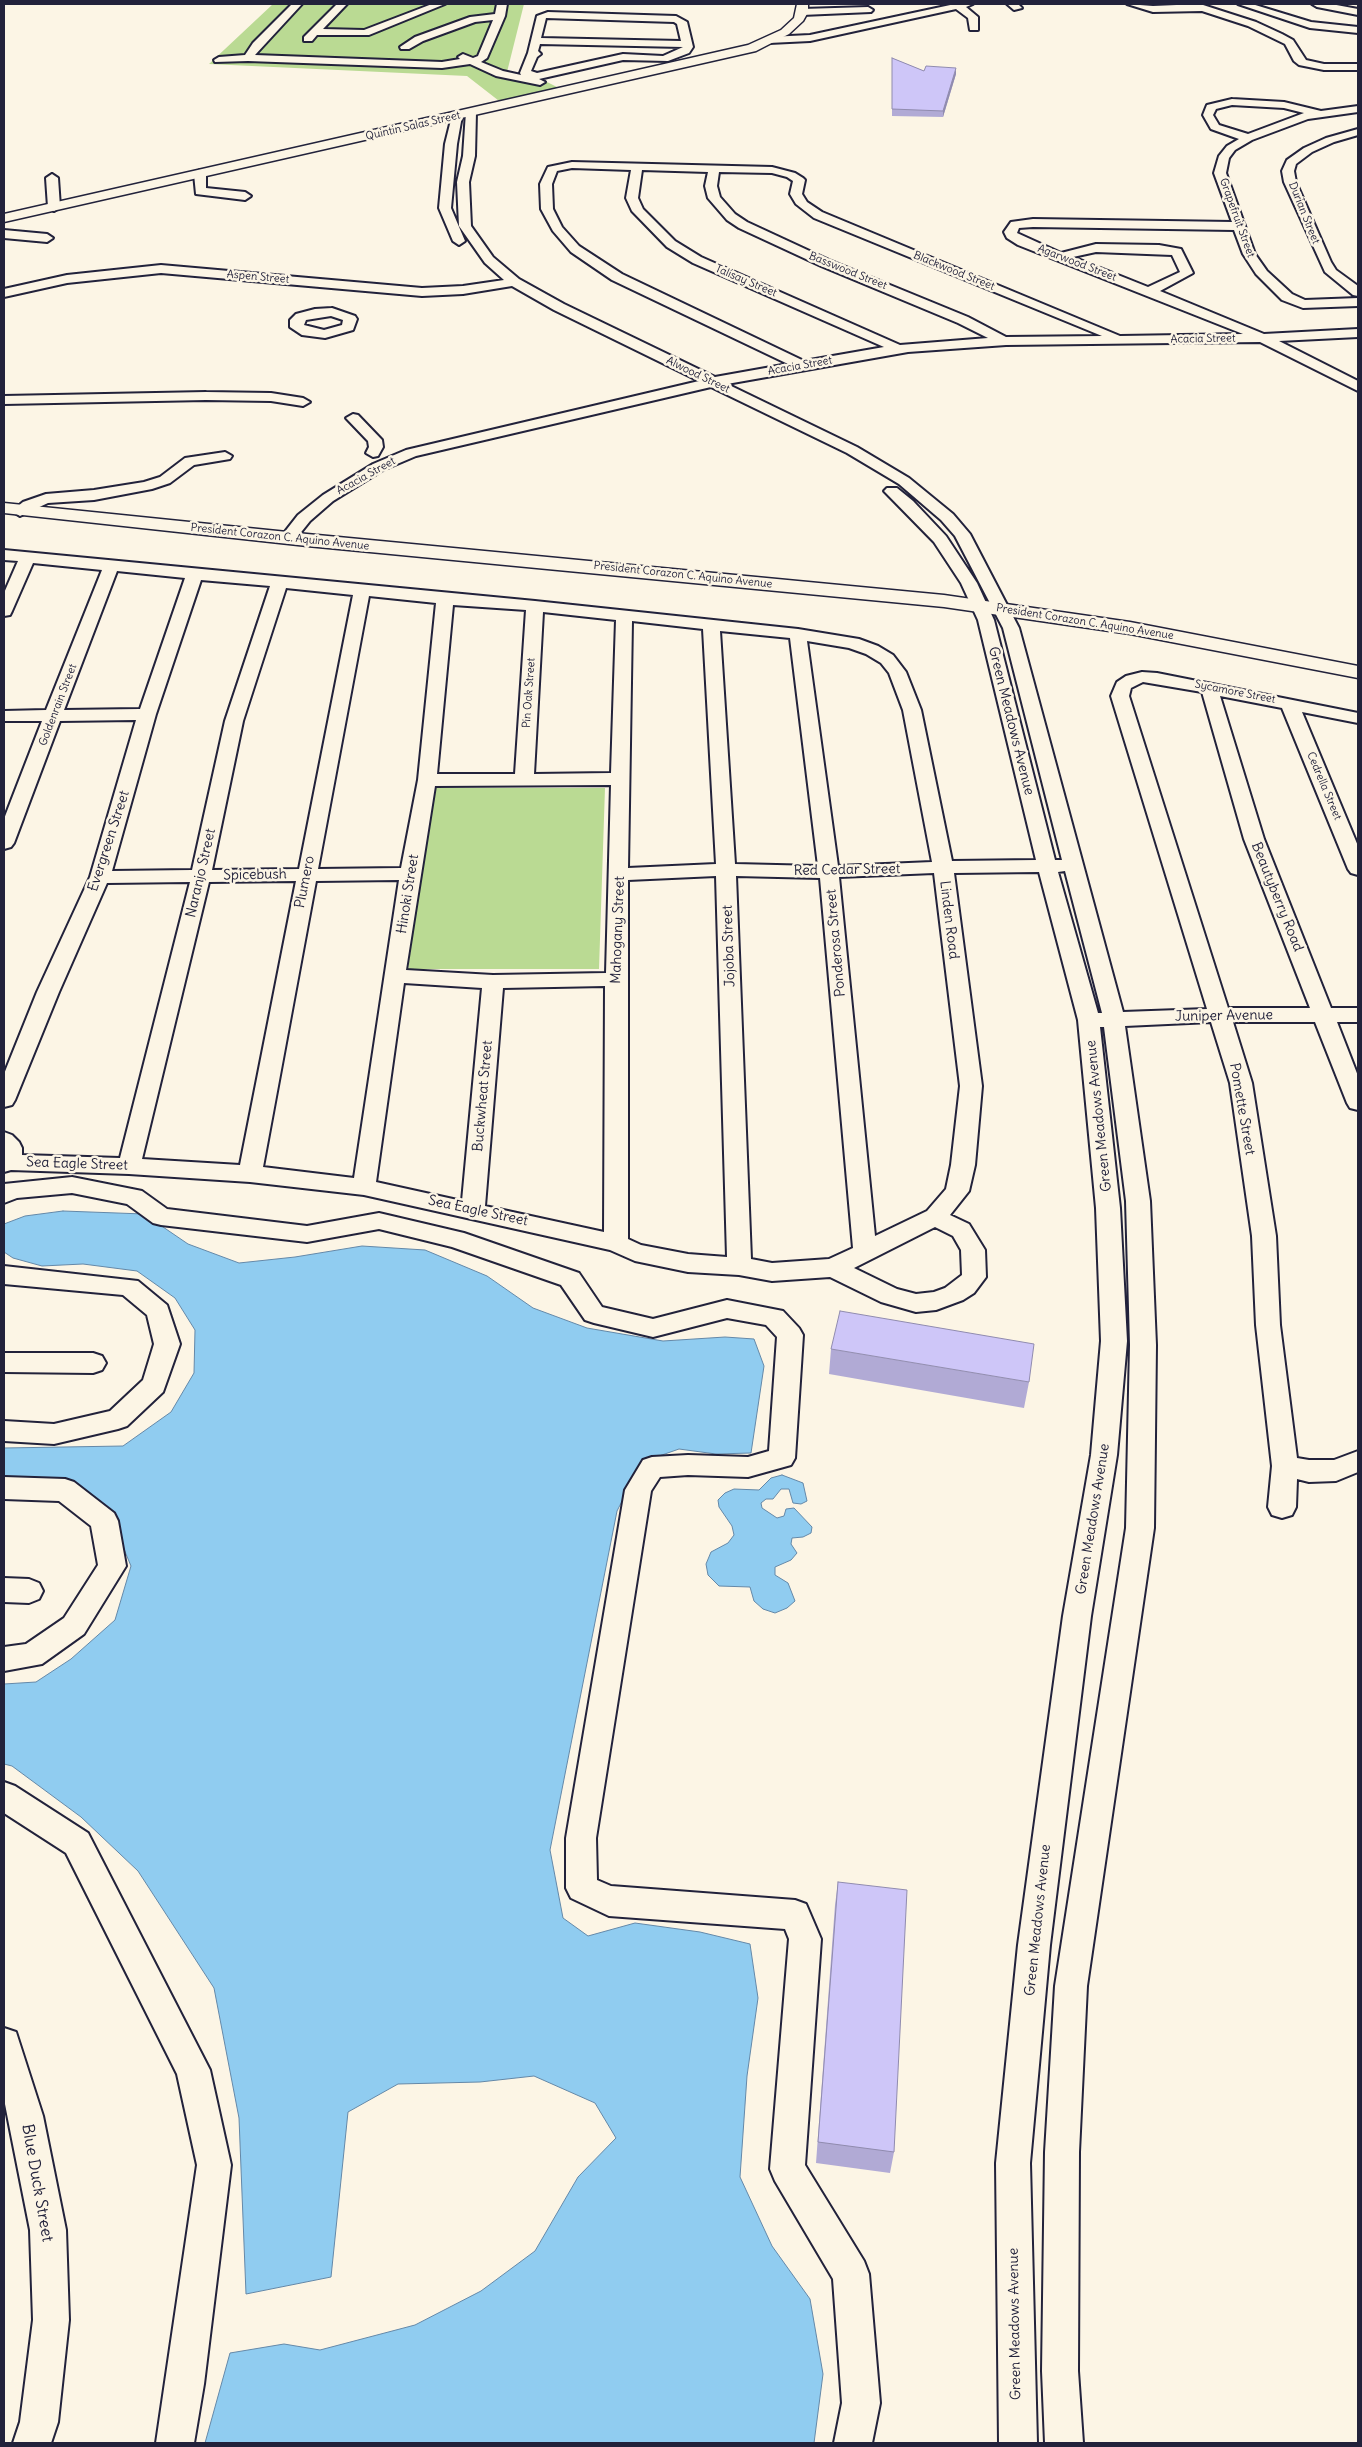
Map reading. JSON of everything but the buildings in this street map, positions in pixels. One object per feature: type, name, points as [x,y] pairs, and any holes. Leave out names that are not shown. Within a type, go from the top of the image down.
[{"type":"main road","name":"Quintin Salas Street","points":[[4,218],[562,92],[670,65],[752,48],[794,25],[802,8]]},
{"type":"main road","name":"President Corazon C. Aquino Avenue","points":[[12,510],[307,540],[564,563],[981,606],[1140,630],[1358,672]]},
{"type":"street","points":[[248,58],[257,45],[297,4]]},
{"type":"street","points":[[319,46],[302,46],[342,4]]},
{"type":"street","points":[[315,32],[365,33],[440,4]]},
{"type":"street","points":[[219,60],[248,58],[442,65],[472,61],[482,58],[500,16],[502,4]]},
{"type":"street","points":[[1132,4],[1153,9],[1203,8]]},
{"type":"street","points":[[1191,4],[1232,17],[1294,42],[1299,61],[1303,63],[1324,67],[1358,67]]},
{"type":"street","points":[[1243,4],[1310,25],[1358,30]]},
{"type":"street","points":[[1317,4],[1358,12]]},
{"type":"street","points":[[769,40],[810,38],[963,5],[973,17],[974,28]]},
{"type":"street","points":[[802,8],[868,10]]},
{"type":"street","points":[[424,48],[400,47],[473,19],[500,16]]},
{"type":"street","points":[[578,55],[623,56],[650,58],[670,65],[688,49],[680,31],[681,21],[665,18],[542,16],[543,26],[535,41],[533,53],[525,72],[537,76],[623,56]]},
{"type":"street","points":[[1224,28],[1223,21],[1232,17]]},
{"type":"street","points":[[1253,36],[1278,36]]},
{"type":"street","points":[[535,41],[687,44]]},
{"type":"street","points":[[257,45],[275,45]]},
{"type":"street","points":[[451,53],[500,74],[542,83],[562,92]]},
{"type":"street","points":[[533,53],[551,54]]},
{"type":"street","points":[[1248,138],[1215,127],[1208,115],[1211,107],[1232,102],[1262,103],[1284,105],[1318,113]]},
{"type":"street","name":"Grapefruit Street","points":[[1358,109],[1318,113],[1279,125],[1248,138],[1231,148],[1223,158],[1220,173],[1254,264],[1262,274],[1287,297],[1298,303],[1310,305],[1358,302]]},
{"type":"street","name":"Alwood Street","points":[[471,112],[470,144],[463,182],[466,226],[473,240],[489,260],[514,282],[835,455],[885,486],[908,504],[940,539],[969,583],[981,606]]},
{"type":"street","name":"Alwood Street","points":[[457,116],[451,144],[445,208],[459,242],[475,262],[500,284],[549,312],[852,450],[904,481],[947,517],[962,534],[1003,609]]},
{"type":"street","points":[[1279,125],[1296,130]]},
{"type":"street","name":"Durian Street","points":[[1358,132],[1330,140],[1308,150],[1291,162],[1288,171],[1290,182],[1324,262],[1332,272],[1358,292]]},
{"type":"street","points":[[1313,135],[1349,146]]},
{"type":"street","points":[[451,144],[470,144]]},
{"type":"street","points":[[714,170],[559,166],[552,169],[546,184],[547,209],[556,228],[582,254],[617,277],[807,368]]},
{"type":"street","name":"Talisay Street","points":[[637,168],[632,198],[644,219],[671,244],[697,260],[902,351]]},
{"type":"street","name":"Blackwood Street","points":[[714,170],[772,170],[791,174],[799,180],[796,194],[802,204],[818,215],[1140,347]]},
{"type":"street","name":"Basswood Street","points":[[714,170],[711,186],[714,198],[731,217],[743,225],[825,263],[963,320],[1009,345]]},
{"type":"street","points":[[200,174],[200,191],[245,196]]},
{"type":"street","points":[[52,178],[54,207]]},
{"type":"street","name":"Agarwood Street","points":[[1239,226],[1033,223],[1022,224],[1012,228],[1010,232],[1014,238],[1150,290],[1263,338],[1358,387]]},
{"type":"street","points":[[4,234],[47,238]]},
{"type":"street","points":[[1060,257],[1096,248],[1159,249],[1177,252],[1187,273],[1150,290]]},
{"type":"street","name":"Aspen Street","points":[[4,293],[77,278],[161,269],[440,292],[514,282]]},
{"type":"street","points":[[332,312],[355,286]]},
{"type":"street","name":"Acacia Street","points":[[1009,345],[1140,347],[1278,345],[1319,341],[1354,334]]},
{"type":"street","name":"Acacia Street","points":[[288,538],[304,518],[328,498],[378,467],[411,453],[711,387],[807,368],[902,351],[1009,345],[1354,334]]},
{"type":"street","name":"Acacia Street","points":[[307,540],[321,520],[343,502],[378,480],[408,465],[467,447],[711,387]]},
{"type":"street","points":[[4,400],[206,396],[271,397],[303,402]]},
{"type":"street","points":[[353,418],[375,440],[376,447],[373,453]]},
{"type":"street","points":[[12,510],[46,500],[94,495],[147,486],[165,480],[190,461],[225,456]]},
{"type":"street","name":"Linden Road","points":[[4,555],[445,599],[535,606],[624,617],[798,634],[853,643],[886,659],[897,672],[909,703],[943,867],[971,1086],[963,1165],[957,1191],[936,1217]]},
{"type":"street","points":[[4,611],[27,558]]},
{"type":"street","name":"Goldenrain Street","points":[[4,843],[112,566]]},
{"type":"street","name":"Evergreen Street","points":[[4,1100],[48,992],[100,877],[147,714],[195,574]]},
{"type":"street","name":"Naranjo Street","points":[[129,1166],[201,876],[234,721],[279,582]]},
{"type":"street","name":"Plumero","points":[[250,1174],[362,590]]},
{"type":"street","name":"Hinoki Street","points":[[364,1187],[410,874],[427,780],[445,599]]},
{"type":"street","name":"Pin Oak Street","points":[[524,779],[535,606]]},
{"type":"street","name":"Green Meadows Avenue","points":[[981,606],[1060,866],[1102,1020],[1138,1201],[1144,1344],[1140,1528],[1071,1986],[1062,2152],[1060,2371],[1064,2443]]},
{"type":"street","name":"Green Meadows Avenue","points":[[1003,609],[1017,650],[1060,866]]},
{"type":"street","name":"Mahogany Street","points":[[616,1243],[616,979],[620,874],[624,617]]},
{"type":"street","name":"Jojoba Street","points":[[711,626],[726,870],[739,1266]]},
{"type":"street","name":"Ponderosa Street","points":[[798,634],[829,872],[865,1252]]},
{"type":"street","name":"Sycamore Street","points":[[1120,696],[1123,686],[1132,680],[1142,677],[1157,678],[1358,718]]},
{"type":"street","name":"Beautyberry Road","points":[[1208,687],[1254,839],[1358,1103]]},
{"type":"street","name":"Pomette Street","points":[[1120,696],[1241,1083],[1264,1236],[1268,1325],[1285,1466],[1282,1507]]},
{"type":"street","name":"Cedrella Street","points":[[1289,703],[1358,869]]},
{"type":"street","points":[[4,716],[147,714]]},
{"type":"street","points":[[427,780],[620,780]]},
{"type":"street","name":"Red Cedar Street","points":[[620,874],[726,870],[829,872],[943,867],[1060,866]]},
{"type":"street","name":"Spicebush","points":[[100,877],[410,874]]},
{"type":"street","points":[[395,976],[493,982],[616,979]]},
{"type":"street","name":"Buckwheat Street","points":[[473,1210],[493,982]]},
{"type":"street","name":"Juniper Avenue","points":[[1102,1020],[1221,1015],[1358,1015]]},
{"type":"street","name":"Green Meadows Avenue","points":[[1018,2443],[1014,2306],[1014,2163],[1035,1936],[1077,1616],[1104,1455],[1114,1341],[1102,1020]]},
{"type":"street","name":"Sea Eagle Street","points":[[4,1155],[250,1174],[364,1187],[616,1243],[635,1252],[688,1263],[739,1266],[772,1272],[833,1268],[936,1217]]},
{"type":"street","points":[[4,1195],[12,1190],[72,1185],[134,1198],[161,1217],[307,1234],[379,1222],[456,1239],[570,1279],[594,1314],[653,1328],[727,1309],[774,1317],[790,1335],[782,1458],[748,1467],[688,1465],[652,1467],[638,1490],[581,1838],[582,1888],[609,1901],[795,1915],[805,1939],[787,2169],[851,2274],[861,2403],[853,2443]]},
{"type":"street","points":[[833,1268],[890,1296],[916,1303],[936,1301],[954,1294],[966,1287],[974,1277],[973,1250],[961,1230],[936,1217]]},
{"type":"street","points":[[4,1275],[129,1287],[158,1311],[167,1344],[154,1385],[118,1420],[54,1434],[4,1431]]},
{"type":"street","points":[[4,1363],[93,1363]]},
{"type":"street","points":[[1285,1466],[1309,1471],[1336,1470],[1358,1461]]},
{"type":"street","points":[[4,1488],[66,1490],[104,1521],[112,1566],[74,1626],[32,1655],[4,1659]]},
{"type":"street","points":[[4,1796],[77,1843],[193,2070],[214,2166],[185,2384],[175,2443]]},
{"type":"street","name":"Blue Duck Street","points":[[4,2044],[26,2116],[48,2230],[51,2320],[39,2422],[32,2443]]},
{"type":"green space","points":[[273,4],[524,4],[506,76],[541,79],[563,90],[503,104],[467,76],[209,64]]},
{"type":"green space","points":[[433,788],[605,788],[599,969],[408,969]]},
{"type":"water","points":[[63,1211],[144,1214],[188,1244],[239,1263],[295,1257],[362,1246],[425,1250],[487,1276],[533,1308],[587,1328],[663,1341],[725,1337],[754,1339],[764,1366],[751,1453],[716,1454],[679,1449],[642,1462],[617,1511],[550,1850],[563,1918],[588,1936],[635,1923],[700,1932],[750,1944],[758,1998],[747,2076],[740,2177],[772,2246],[810,2299],[823,2374],[814,2443],[205,2443],[230,2353],[284,2344],[320,2350],[415,2325],[481,2291],[535,2251],[578,2177],[616,2138],[595,2103],[534,2076],[480,2082],[398,2084],[348,2112],[331,2277],[246,2294],[239,2118],[214,1988],[138,1871],[81,1817],[12,1766],[4,1764],[4,1684],[36,1682],[71,1659],[115,1620],[131,1566],[108,1511],[64,1480],[4,1478],[4,1448],[123,1446],[171,1412],[194,1373],[195,1330],[175,1298],[137,1271],[83,1264],[42,1266],[13,1258],[4,1252],[4,1224],[25,1216]]},
{"type":"water","points":[[782,1475],[803,1483],[807,1501],[801,1504],[793,1503],[789,1489],[781,1489],[773,1499],[766,1499],[761,1503],[762,1508],[777,1518],[784,1516],[786,1509],[794,1508],[812,1527],[811,1533],[803,1537],[792,1538],[791,1544],[797,1553],[791,1560],[775,1567],[775,1575],[788,1583],[795,1601],[787,1608],[775,1613],[763,1609],[754,1601],[750,1587],[719,1586],[708,1575],[706,1564],[711,1552],[728,1543],[734,1535],[732,1526],[719,1507],[718,1500],[725,1493],[734,1489],[759,1490],[771,1478]]}]
